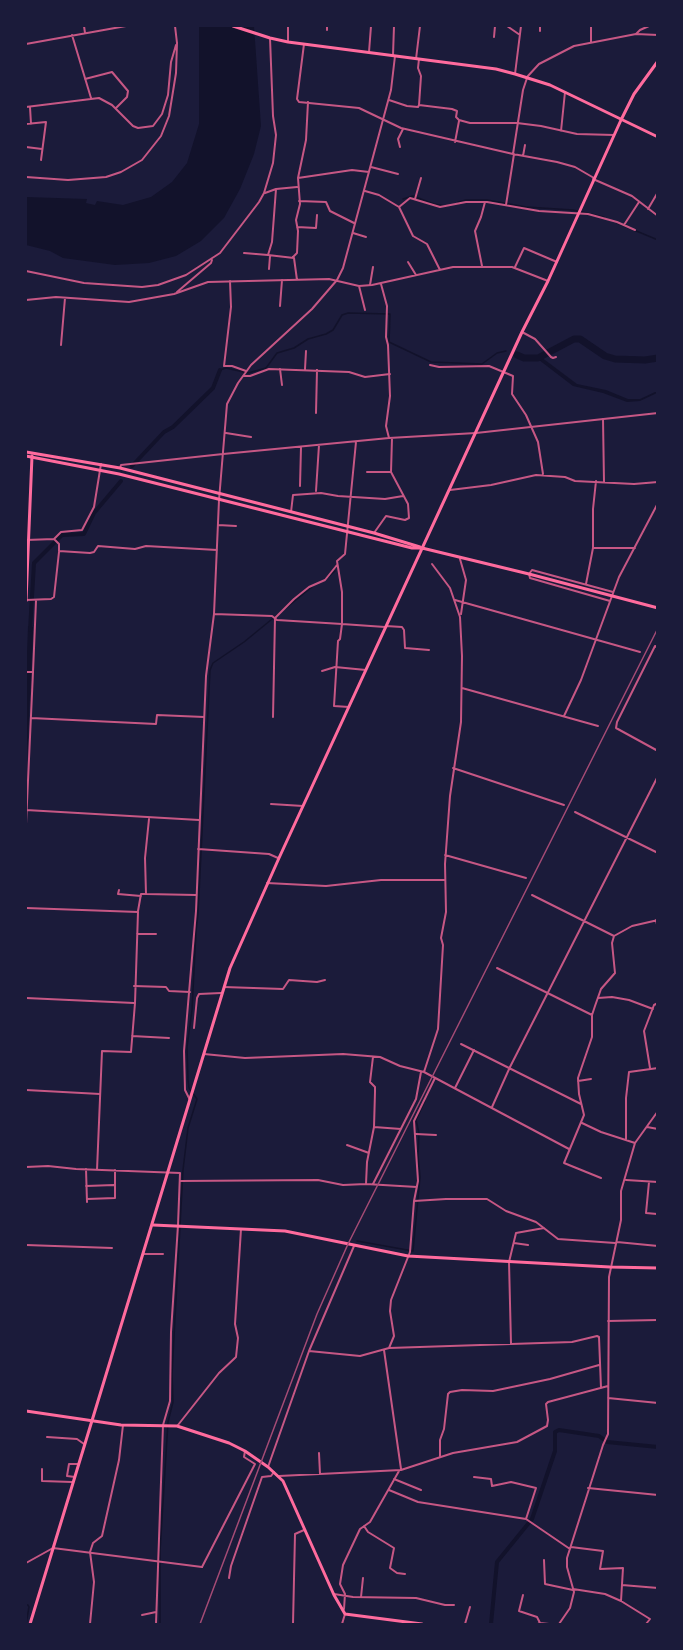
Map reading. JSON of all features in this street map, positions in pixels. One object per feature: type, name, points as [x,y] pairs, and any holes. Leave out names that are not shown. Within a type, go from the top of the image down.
[{"type":"main road","points":[[233,26],[288,42],[417,59],[527,77],[565,92],[657,137]]},
{"type":"main road","points":[[30,1624],[234,957],[449,489],[557,262],[593,178],[634,94],[657,62]]},
{"type":"main road","points":[[26,454],[120,468],[348,526],[415,544],[422,548]]},
{"type":"main road","points":[[32,455],[412,548],[422,548],[459,557],[657,608]]},
{"type":"main road","points":[[26,601],[32,455]]},
{"type":"main road","points":[[153,1225],[296,1232],[408,1256],[610,1268],[657,1268]]},
{"type":"main road","points":[[26,1411],[123,1425],[177,1426],[245,1451],[279,1476],[344,1613],[422,1624]]},
{"type":"street","points":[[84,26],[85,33]]},
{"type":"street","points":[[26,44],[126,26]]},
{"type":"street","points":[[26,177],[68,180],[106,177],[121,172],[142,160],[158,141],[169,116],[176,73],[175,26]]},
{"type":"street","points":[[288,26],[288,42]]},
{"type":"street","points":[[369,52],[371,26]]},
{"type":"street","points":[[190,1098],[185,1090],[184,1065],[196,895],[206,676],[214,614],[219,493],[227,404],[243,376],[260,356],[312,309],[336,280],[347,256],[388,100],[394,56],[394,26]]},
{"type":"street","points":[[419,105],[421,76],[417,59],[420,26]]},
{"type":"street","points":[[494,37],[495,26]]},
{"type":"street","points":[[502,26],[507,26],[520,35]]},
{"type":"street","points":[[515,74],[522,26]]},
{"type":"street","points":[[540,26],[540,31]]},
{"type":"street","points":[[591,26],[591,42]]},
{"type":"street","points":[[636,34],[649,26]]},
{"type":"street","points":[[506,205],[517,123],[527,77],[539,64],[573,46],[636,34],[657,35]]},
{"type":"street","points":[[72,35],[91,98]]},
{"type":"street","points":[[174,294],[211,263],[234,237],[264,193],[273,163],[276,135],[273,116],[270,38]]},
{"type":"street","points":[[26,107],[91,98],[106,100],[133,126],[138,128],[153,126],[162,114],[168,96],[171,62],[177,43]]},
{"type":"street","points":[[304,44],[297,99],[299,102],[359,108],[403,129],[575,167],[632,196],[657,216]]},
{"type":"street","points":[[85,79],[112,72],[128,91],[127,97],[115,108]]},
{"type":"street","points":[[561,131],[565,92]]},
{"type":"street","points":[[388,100],[418,107],[419,105],[457,111],[456,117],[459,120],[456,142]]},
{"type":"street","points":[[293,257],[297,253],[296,220],[299,201],[297,187],[306,140],[308,102]]},
{"type":"street","points":[[30,106],[31,124]]},
{"type":"street","points":[[459,120],[479,124],[517,123],[561,131],[614,135]]},
{"type":"street","points":[[26,124],[46,122],[41,160]]},
{"type":"street","points":[[400,147],[398,140],[403,129]]},
{"type":"street","points":[[523,156],[525,145]]},
{"type":"street","points":[[26,147],[42,149]]},
{"type":"street","points":[[371,166],[398,174]]},
{"type":"street","points":[[298,178],[352,170],[369,172]]},
{"type":"street","points":[[415,199],[421,178]]},
{"type":"street","points":[[264,193],[281,187],[297,187]]},
{"type":"street","points":[[269,268],[276,189]]},
{"type":"street","points":[[365,191],[379,195],[399,207],[413,236],[427,244],[440,270]]},
{"type":"street","points":[[648,209],[657,192]]},
{"type":"street","points":[[399,207],[406,199],[415,199],[440,207],[466,202],[485,202],[605,218],[635,230]]},
{"type":"street","points":[[299,201],[326,202],[333,212],[355,223]]},
{"type":"street","points":[[482,266],[475,237],[476,226],[482,217],[485,202]]},
{"type":"street","points":[[624,225],[639,202]]},
{"type":"street","points":[[297,227],[316,228],[317,215]]},
{"type":"street","points":[[353,233],[366,237]]},
{"type":"street","points":[[515,267],[524,248],[557,262]]},
{"type":"street","points":[[244,253],[293,257]]},
{"type":"street","points":[[293,257],[297,280]]},
{"type":"street","points":[[26,271],[84,283],[142,287],[158,285],[186,276],[212,260]]},
{"type":"street","points":[[408,262],[416,275]]},
{"type":"street","points":[[26,300],[65,298],[129,302],[174,294],[208,282],[230,281],[336,280],[359,286],[440,270],[482,266],[515,267],[548,281]]},
{"type":"street","points":[[370,285],[373,267]]},
{"type":"street","points":[[280,306],[282,280]]},
{"type":"street","points":[[230,281],[231,307],[224,366],[247,371]]},
{"type":"street","points":[[374,533],[386,516],[405,520],[409,518],[408,504],[391,472],[390,438],[386,426],[390,396],[386,337],[387,306],[381,283]]},
{"type":"street","points":[[359,286],[364,310]]},
{"type":"street","points":[[61,345],[65,298]]},
{"type":"street","points":[[522,332],[535,339],[551,357],[556,357]]},
{"type":"street","points":[[305,370],[306,351]]},
{"type":"street","points":[[430,365],[439,368],[489,366],[513,376],[512,394],[538,442],[543,474]]},
{"type":"street","points":[[243,376],[250,376],[269,369],[349,372],[365,377],[390,374]]},
{"type":"street","points":[[280,369],[282,386]]},
{"type":"street","points":[[316,413],[317,370]]},
{"type":"street","points":[[120,468],[121,465],[223,454],[390,438],[476,433],[657,413]]},
{"type":"street","points":[[603,419],[604,482]]},
{"type":"street","points":[[226,433],[251,437]]},
{"type":"street","points":[[273,717],[273,617],[309,587],[325,580],[337,565],[337,561],[345,554],[356,442]]},
{"type":"street","points":[[316,491],[319,445]]},
{"type":"street","points":[[300,486],[302,447]]},
{"type":"street","points":[[26,601],[51,599],[56,594],[59,551],[56,540],[61,532],[82,530],[94,507],[101,464]]},
{"type":"street","points":[[26,472],[31,472]]},
{"type":"street","points":[[367,472],[391,472]]},
{"type":"street","points":[[449,489],[491,485],[543,474],[575,481],[634,484],[657,482]]},
{"type":"street","points":[[586,584],[593,548],[596,481]]},
{"type":"street","points":[[291,512],[293,495],[321,494],[385,499],[403,496]]},
{"type":"street","points":[[564,716],[581,680],[610,601],[657,503]]},
{"type":"street","points":[[218,525],[236,526]]},
{"type":"street","points":[[27,540],[56,540]]},
{"type":"street","points":[[59,551],[90,553],[94,552],[98,546],[217,550]]},
{"type":"street","points":[[593,548],[635,548]]},
{"type":"street","points":[[459,557],[466,580],[460,617]]},
{"type":"street","points":[[372,1185],[416,1099],[438,1029],[443,945],[441,938],[446,912],[445,855],[453,768],[461,722],[462,656],[460,617],[450,588],[432,564]]},
{"type":"street","points":[[337,565],[340,571],[342,592],[342,624],[335,667],[334,706],[349,707]]},
{"type":"street","points":[[610,601],[530,579],[528,574],[532,570],[614,592]]},
{"type":"street","points":[[454,600],[640,652]]},
{"type":"street","points":[[26,824],[36,601]]},
{"type":"street","points":[[214,614],[402,627],[405,648],[429,650]]},
{"type":"street","points":[[657,642],[616,728],[657,751]]},
{"type":"street","points":[[322,671],[335,667],[366,670]]},
{"type":"street","points":[[26,672],[32,672]]},
{"type":"street","points":[[461,687],[598,726]]},
{"type":"street","points":[[31,718],[156,724],[157,715],[204,717]]},
{"type":"street","points":[[453,768],[564,805]]},
{"type":"street","points":[[492,1107],[657,776]]},
{"type":"street","points":[[271,804],[303,806]]},
{"type":"street","points":[[26,810],[199,820]]},
{"type":"street","points":[[575,812],[657,853]]},
{"type":"street","points":[[146,894],[145,858],[150,818]]},
{"type":"street","points":[[198,849],[269,854],[279,858]]},
{"type":"street","points":[[445,855],[526,878]]},
{"type":"street","points":[[267,883],[326,886],[381,879],[445,880]]},
{"type":"street","points":[[119,890],[118,894],[141,896],[141,894],[196,895]]},
{"type":"street","points":[[532,895],[614,936]]},
{"type":"street","points":[[97,1170],[102,1051],[130,1052],[135,1003],[138,912],[141,896]]},
{"type":"street","points":[[26,908],[138,912]]},
{"type":"street","points":[[601,1178],[564,1163],[584,1115],[578,1081],[579,1071],[592,1036],[592,1015],[601,989],[615,973],[612,943],[614,936],[632,926],[657,920],[657,929]]},
{"type":"street","points":[[137,934],[156,934]]},
{"type":"street","points":[[496,968],[592,1015]]},
{"type":"street","points":[[224,987],[282,989],[289,980],[317,982],[325,980]]},
{"type":"street","points":[[134,986],[166,987],[169,991],[199,994],[222,993]]},
{"type":"street","points":[[194,1028],[196,998],[199,994]]},
{"type":"street","points":[[598,998],[612,997],[629,1000],[653,1009]]},
{"type":"street","points":[[26,998],[135,1003]]},
{"type":"street","points":[[650,1068],[644,1036],[657,1003]]},
{"type":"street","points":[[132,1036],[169,1038]]},
{"type":"street","points":[[461,1044],[581,1104]]},
{"type":"street","points":[[455,1088],[474,1050]]},
{"type":"street","points":[[204,1054],[245,1058],[343,1054],[373,1056],[423,1072],[569,1149]]},
{"type":"street","points":[[366,1184],[374,1127],[375,1088],[370,1082],[373,1056]]},
{"type":"street","points":[[626,1139],[628,1072],[657,1068]]},
{"type":"street","points":[[389,1348],[394,1330],[390,1311],[391,1300],[410,1252],[418,1176],[414,1122],[435,1078]]},
{"type":"street","points":[[578,1081],[591,1079]]},
{"type":"street","points":[[26,1090],[100,1094]]},
{"type":"street","points":[[559,1624],[570,1608],[573,1590],[567,1567],[570,1548],[588,1488],[608,1434],[610,1268],[621,1220],[620,1201],[635,1143],[657,1111]]},
{"type":"street","points":[[582,1123],[635,1143]]},
{"type":"street","points":[[374,1127],[401,1129]]},
{"type":"street","points":[[647,1127],[657,1129]]},
{"type":"street","points":[[416,1134],[436,1135]]},
{"type":"street","points":[[347,1145],[369,1153]]},
{"type":"street","points":[[26,1167],[48,1166],[180,1173],[182,1181],[171,1332],[170,1401],[166,1426],[156,1624]]},
{"type":"street","points":[[86,1169],[87,1200],[115,1198],[115,1170]]},
{"type":"street","points":[[182,1181],[306,1180],[327,1181],[343,1185],[417,1187]]},
{"type":"street","points":[[626,1180],[657,1182]]},
{"type":"street","points":[[649,1182],[646,1213],[657,1214]]},
{"type":"street","points":[[86,1186],[115,1185]]},
{"type":"street","points":[[414,1201],[487,1199],[497,1208],[536,1222],[558,1239],[657,1246]]},
{"type":"street","points":[[177,1426],[219,1373],[236,1357],[241,1228]]},
{"type":"street","points":[[511,1344],[509,1262],[516,1233],[544,1228]]},
{"type":"street","points":[[514,1243],[528,1245]]},
{"type":"street","points":[[26,1245],[112,1248]]},
{"type":"street","points":[[268,1467],[309,1352],[354,1245]]},
{"type":"street","points":[[144,1254],[164,1254]]},
{"type":"street","points":[[608,1321],[657,1320]]},
{"type":"street","points":[[309,1352],[360,1356],[389,1348],[572,1342],[597,1336],[599,1337],[601,1388]]},
{"type":"street","points":[[342,1624],[345,1594],[340,1584],[344,1565],[360,1529],[369,1522],[400,1470],[384,1350]]},
{"type":"street","points":[[440,1456],[440,1440],[450,1392],[493,1391],[550,1379],[599,1365]]},
{"type":"street","points":[[279,1476],[400,1470],[440,1456],[517,1442],[547,1426],[546,1404],[548,1402],[608,1386]]},
{"type":"street","points":[[608,1398],[657,1403]]},
{"type":"street","points":[[90,1624],[94,1582],[90,1552],[93,1544],[102,1536],[119,1460],[123,1425]]},
{"type":"street","points":[[47,1437],[77,1439],[85,1444]]},
{"type":"street","points":[[26,1563],[54,1548],[201,1567],[255,1464],[244,1457],[245,1451]]},
{"type":"street","points":[[319,1453],[320,1474]]},
{"type":"street","points":[[75,1477],[67,1476],[69,1464],[78,1464]]},
{"type":"street","points":[[42,1470],[42,1481],[73,1482]]},
{"type":"street","points":[[229,1578],[231,1566],[262,1477],[271,1476],[274,1472]]},
{"type":"street","points":[[474,1477],[491,1479],[492,1486],[511,1482],[536,1488],[526,1519]]},
{"type":"street","points":[[394,1479],[421,1490]]},
{"type":"street","points":[[588,1488],[657,1495]]},
{"type":"street","points":[[388,1490],[418,1502],[526,1519],[570,1548],[603,1551],[600,1569],[623,1568],[621,1601]]},
{"type":"street","points":[[364,1526],[368,1532],[394,1548],[390,1568],[397,1573],[405,1574]]},
{"type":"street","points":[[293,1624],[295,1534],[304,1530]]},
{"type":"street","points":[[544,1560],[545,1584],[605,1594],[650,1619],[646,1624]]},
{"type":"street","points":[[361,1597],[363,1578]]},
{"type":"street","points":[[622,1585],[657,1588]]},
{"type":"street","points":[[334,1594],[416,1598],[454,1605]]},
{"type":"street","points":[[523,1596],[519,1611],[537,1617],[539,1624],[549,1624]]},
{"type":"street","points":[[465,1624],[470,1607]]},
{"type":"street","points":[[142,1615],[156,1612]]},
{"type":"shaded area","points":[[199,26],[254,26],[261,126],[254,154],[240,189],[224,218],[201,241],[176,256],[149,263],[115,265],[63,258],[50,251],[26,245],[26,197],[87,199],[86,203],[95,205],[97,201],[123,205],[151,197],[172,182],[187,163],[199,124]]},
{"type":"shaded area","points":[[541,357],[577,384],[606,390],[628,399],[640,399],[657,393],[640,401],[627,402],[603,393],[573,386],[539,360]]},
{"type":"shaded area","points":[[28,626],[33,627],[33,632],[26,783],[26,679]]},
{"type":"waterway","points":[[403,199],[413,196],[445,206]]},
{"type":"waterway","points":[[458,202],[487,200],[526,207],[573,210],[604,217]]},
{"type":"waterway","points":[[617,223],[658,240]]},
{"type":"waterway","points":[[220,370],[226,368],[248,373],[266,368],[277,353],[294,348],[308,339],[326,334],[333,330],[342,315],[348,313],[390,314],[389,342],[431,362],[482,364],[497,353],[506,351]]},
{"type":"waterway","points":[[517,355],[524,358],[538,358],[574,339],[580,339],[605,356],[615,359],[658,358]]},
{"type":"waterway","points":[[132,466],[164,432],[173,427],[213,388],[220,370]]},
{"type":"waterway","points":[[30,630],[34,563],[62,535],[84,534],[94,513],[121,481]]},
{"type":"waterway","points":[[327,578],[335,571]]},
{"type":"waterway","points":[[286,608],[312,587]]},
{"type":"waterway","points":[[160,1624],[160,1551],[168,1422],[173,1402],[172,1374],[183,1170],[188,1128],[197,1099],[189,1088],[187,1047],[192,1010],[198,914],[210,670],[213,663],[277,615]]},
{"type":"waterway","points":[[357,1241],[413,1251],[420,1177],[419,1133],[416,1120],[425,1101]]},
{"type":"waterway","points":[[491,1624],[497,1562],[532,1519],[555,1451],[555,1432],[559,1430],[599,1436],[607,1442],[658,1447]]},
{"type":"waterway","points":[[26,1605],[29,1607],[26,1624]]},
{"type":"railway","points":[[200,1624],[317,1314],[348,1244],[658,628]]}]
